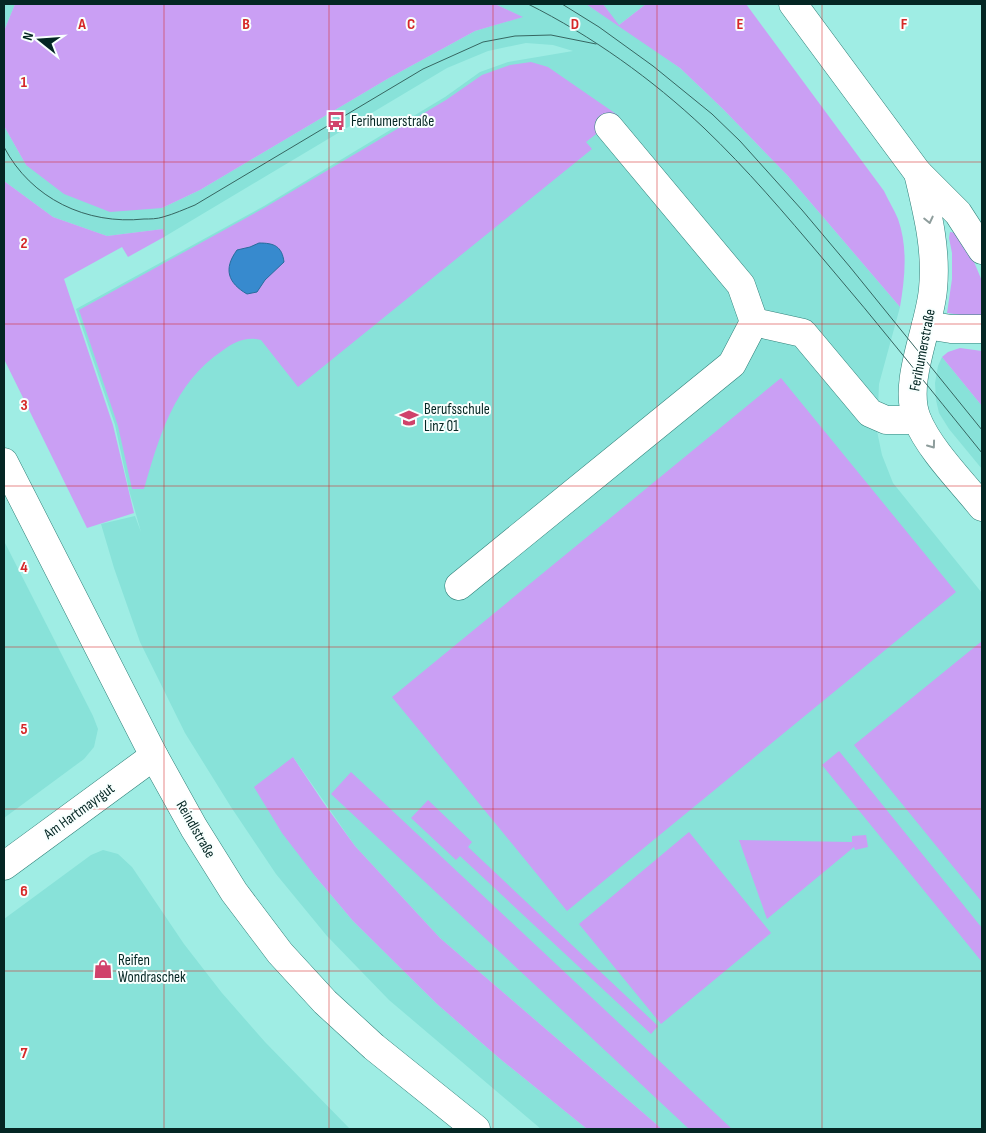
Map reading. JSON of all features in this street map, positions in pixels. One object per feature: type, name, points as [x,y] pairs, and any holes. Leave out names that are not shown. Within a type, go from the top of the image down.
[{"type":"street","name":"Ferihumerstraße","points":[[793,4],[918,173],[958,213],[982,250]]},
{"type":"street","points":[[459,586],[732,364],[754,322],[741,285],[609,128]]},
{"type":"street","name":"Ferihumerstraße","points":[[918,173],[932,234],[934,255],[933,290],[919,351],[912,394],[913,406],[917,420],[930,444],[982,507]]},
{"type":"street","points":[[754,322],[803,333],[870,413],[886,420],[917,420]]},
{"type":"street","points":[[926,325],[951,329],[982,329]]},
{"type":"street","name":"Reindlstraße","points":[[4,462],[154,756],[194,828],[234,892],[280,953],[325,1002],[374,1047],[476,1129]]},
{"type":"street","name":"Am Hartmayrgut","points":[[4,866],[154,756]]},
{"type":"shaded area","points":[[4,4],[15,4],[4,31]]},
{"type":"shaded area","points":[[15,4],[495,4],[523,17],[475,31],[389,78],[200,190],[162,208],[110,212],[64,194],[26,165],[4,126],[4,31]]},
{"type":"shaded area","points":[[495,4],[586,4],[617,24],[603,4],[646,4],[619,25],[680,68],[723,109],[788,176],[900,307],[879,384],[877,431],[882,455],[893,483],[982,593],[982,1129],[662,1129],[440,938],[355,846],[293,757],[315,876],[353,921],[437,1004],[499,1058],[587,1129],[541,1129],[389,1000],[327,936],[276,874],[231,807],[185,733],[140,642],[101,524],[135,516],[141,532],[129,490],[115,425],[76,309],[264,206],[445,97],[480,72],[508,62],[573,51],[553,45],[526,43],[488,51],[447,68],[164,237],[163,229],[107,236],[53,217],[4,181],[4,126],[26,165],[162,208],[200,190],[389,78],[475,31],[522,17]]},
{"type":"shaded area","points":[[586,4],[603,4],[619,25],[646,4],[746,4],[884,191],[895,212],[901,230],[904,252],[904,274],[900,307],[788,176],[723,109],[680,68]]},
{"type":"shaded area","points":[[531,62],[548,67],[619,116],[586,142],[592,149],[298,387],[261,340],[250,339],[240,341],[222,351],[205,364],[180,395],[163,431],[144,489],[132,489],[118,426],[79,310],[264,208],[446,100],[482,75],[510,65]]},
{"type":"shaded area","points":[[4,181],[53,217],[107,236],[163,229],[164,237],[128,257],[122,247],[64,279],[113,425],[134,513],[87,528],[4,359]]},
{"type":"shaded area","points":[[950,232],[957,233],[972,257],[982,281],[982,318],[947,313],[952,279]]},
{"type":"shaded area","points":[[259,243],[276,246],[281,252],[284,262],[265,280],[257,292],[247,294],[235,285],[232,280],[229,269],[230,263],[237,250]]},
{"type":"shaded area","points":[[960,348],[982,351],[982,406],[942,357],[948,352]]},
{"type":"shaded area","points":[[942,357],[982,406],[982,469],[949,429],[939,413],[935,383],[938,366]]},
{"type":"shaded area","points":[[781,378],[956,592],[567,911],[392,697]]},
{"type":"shaded area","points":[[4,541],[98,729],[94,747],[84,759],[4,818]]},
{"type":"shaded area","points":[[982,641],[982,902],[854,745]]},
{"type":"shaded area","points":[[839,751],[982,928],[982,962],[822,765]]},
{"type":"shaded area","points":[[293,757],[355,846],[440,938],[662,1129],[587,1129],[499,1058],[437,1004],[353,921],[282,833],[254,787]]},
{"type":"shaded area","points":[[351,772],[732,1129],[689,1129],[331,794]]},
{"type":"shaded area","points":[[428,800],[472,842],[468,847],[658,1026],[651,1034],[460,856],[456,860],[411,818]]},
{"type":"shaded area","points":[[689,832],[771,933],[661,1024],[579,924]]},
{"type":"shaded area","points":[[866,835],[868,847],[855,850],[854,847],[767,919],[739,840],[852,842],[852,836]]},
{"type":"shaded area","name":"Reifen Wondraschek","points":[[103,850],[118,854],[132,867],[184,944],[222,993],[265,1042],[350,1129],[4,1129],[4,919],[91,855]]},
{"type":"tram line","points":[[528,4],[575,30],[621,60],[664,92],[704,128],[766,192],[884,332],[982,453]]},
{"type":"tram line","points":[[562,4],[599,27],[653,66],[712,114],[740,141],[850,267],[982,430]]},
{"type":"tram line","points":[[4,147],[15,165],[29,181],[63,205],[82,213],[102,218],[123,220],[158,218],[195,205],[423,69],[483,42],[515,36],[551,35],[596,44]]},
{"type":"place","name":"Ferihumerstraße","points":[[336,121]]},
{"type":"place","name":"Berufsschule Linz 01","points":[[409,418]]},
{"type":"place","name":"Reifen Wondraschek","points":[[103,969]]}]
